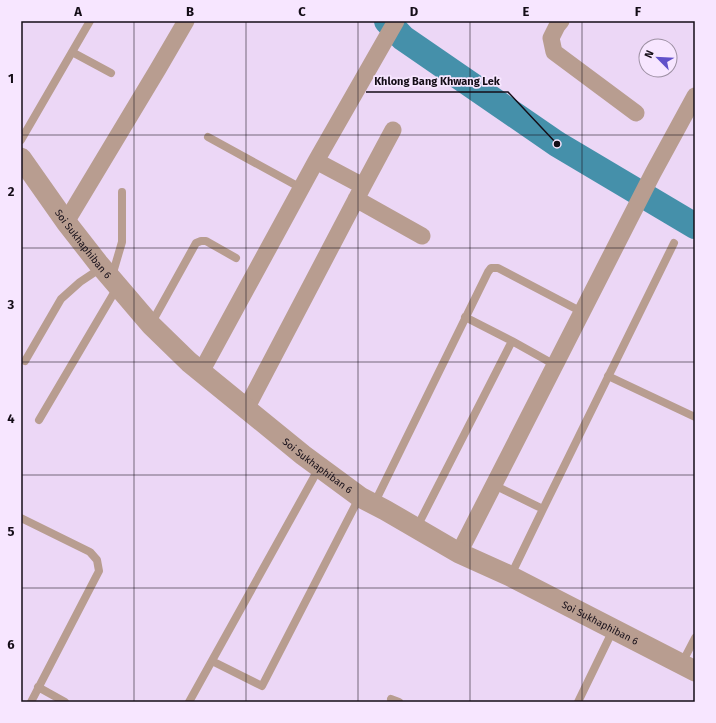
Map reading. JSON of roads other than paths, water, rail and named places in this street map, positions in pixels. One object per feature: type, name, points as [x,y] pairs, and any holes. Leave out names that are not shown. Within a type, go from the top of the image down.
[{"type":"street","points":[[66,222],[186,21]]},
{"type":"street","points":[[561,21],[551,38],[554,52],[636,112]]},
{"type":"street","points":[[201,372],[316,161],[393,27]]},
{"type":"street","points":[[459,553],[653,173],[695,96]]},
{"type":"street","points":[[246,408],[393,130]]},
{"type":"street","points":[[316,161],[359,193],[422,236]]},
{"type":"street","name":"Soi Sukhaphiban 6","points":[[23,168],[110,277],[151,324],[188,362],[320,468],[367,501],[459,553],[510,576],[688,667]]},
{"type":"lane","points":[[21,140],[90,21]]},
{"type":"lane","points":[[72,52],[111,73]]},
{"type":"lane","points":[[208,137],[301,188]]},
{"type":"lane","points":[[39,420],[110,277],[122,242],[122,192]]},
{"type":"lane","points":[[151,324],[196,243],[206,241],[236,258]]},
{"type":"lane","points":[[510,576],[674,243]]},
{"type":"lane","points":[[212,661],[262,686],[367,501],[491,268],[498,268],[582,312]]},
{"type":"lane","points":[[25,361],[61,299],[80,282],[110,277]]},
{"type":"lane","points":[[465,317],[555,365]]},
{"type":"lane","points":[[416,528],[512,342]]},
{"type":"lane","points":[[608,376],[695,417]]},
{"type":"lane","points":[[189,702],[320,468]]},
{"type":"lane","points":[[494,485],[542,509]]},
{"type":"lane","points":[[21,518],[90,552],[97,560],[99,571],[31,702]]},
{"type":"lane","points":[[578,702],[613,630]]},
{"type":"lane","points":[[688,667],[695,638]]},
{"type":"lane","points":[[38,687],[65,702]]},
{"type":"waterway","points":[[387,21],[403,38],[557,144],[695,226]]},
{"type":"place","name":"Khlong Bang Khwang Lek","points":[[557,144]]}]
